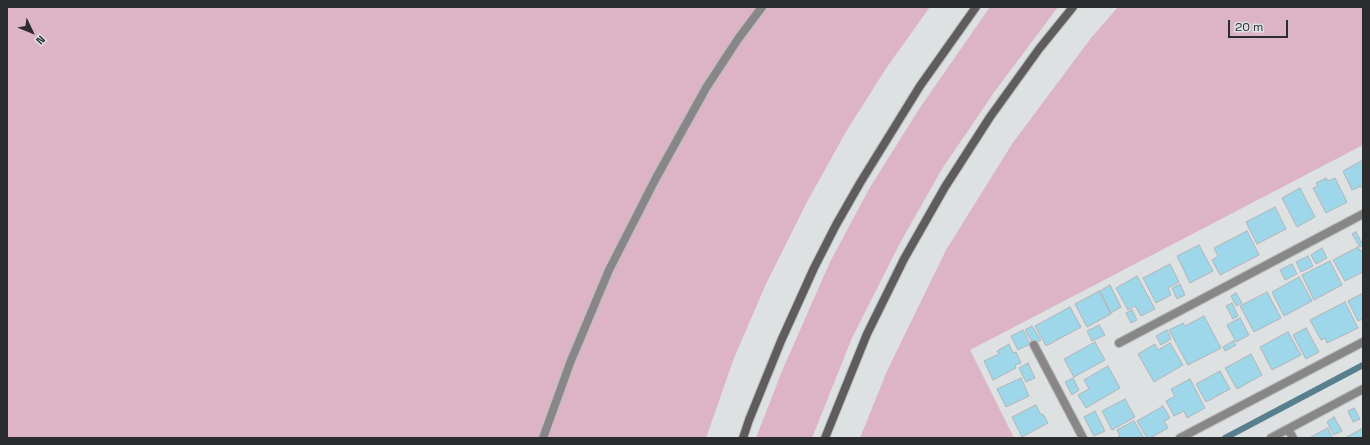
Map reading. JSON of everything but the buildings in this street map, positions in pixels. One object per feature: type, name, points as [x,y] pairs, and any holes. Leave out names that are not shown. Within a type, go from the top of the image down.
[{"type":"street","points":[[543,438],[576,348],[609,270],[656,178],[706,88],[738,39],[762,7]]},
{"type":"street","points":[[744,438],[749,420],[781,341],[814,268],[836,225],[920,86],[955,34],[976,7]]},
{"type":"street","points":[[825,438],[867,334],[904,259],[945,188],[990,117],[1039,49],[1074,7]]},
{"type":"street","points":[[1119,344],[1363,214]]},
{"type":"street","points":[[1180,438],[1363,342]]},
{"type":"street","points":[[1034,345],[1083,438]]},
{"type":"street","points":[[1271,438],[1363,389]]},
{"type":"street","points":[[1288,429],[1293,438]]},
{"type":"shaded area","points":[[7,7],[930,7],[887,67],[847,130],[807,202],[766,284],[734,358],[706,438],[7,438]]},
{"type":"shaded area","points":[[990,7],[1058,7],[995,91],[942,169],[900,243],[852,338],[812,438],[756,438],[782,371],[830,262],[869,189],[919,109]]},
{"type":"shaded area","points":[[1118,7],[1363,7],[1363,145],[970,350],[1014,438],[860,438],[887,371],[946,250],[1012,144],[1091,38]]},
{"type":"waterway","points":[[1225,438],[1363,365]]}]
